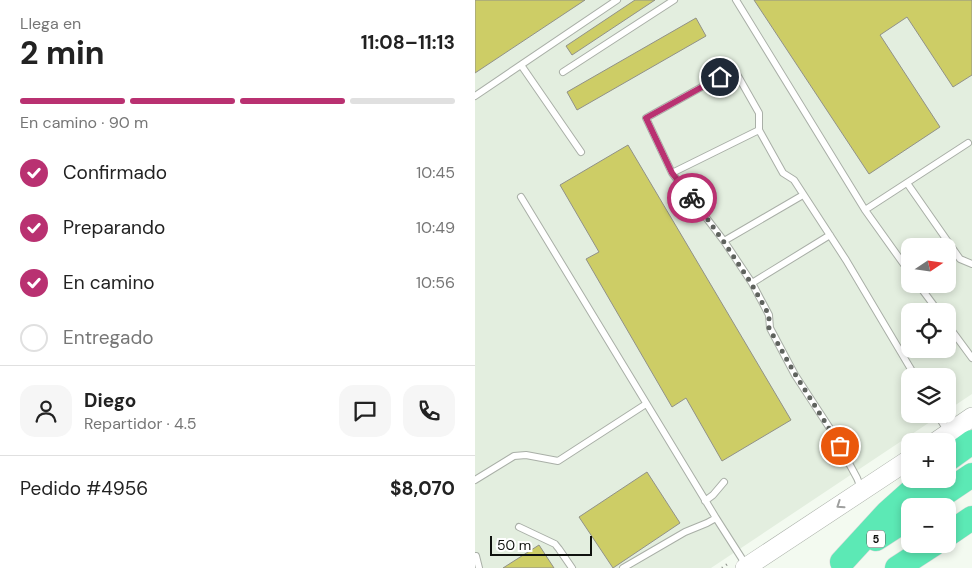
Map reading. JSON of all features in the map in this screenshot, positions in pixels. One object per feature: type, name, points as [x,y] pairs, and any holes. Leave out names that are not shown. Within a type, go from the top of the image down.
[{"type":"highway","points":[[956,454],[972,442]]},
{"type":"highway","points":[[938,498],[972,475]]},
{"type":"highway","points":[[838,565],[887,513],[915,488]]},
{"type":"highway","name":"5","points":[[838,565],[901,523]]},
{"type":"highway","points":[[897,568],[920,553]]},
{"type":"main road","points":[[949,433],[972,417]]},
{"type":"main road","points":[[746,567],[901,465]]},
{"type":"lane","points":[[475,96],[617,0]]},
{"type":"lane","points":[[563,72],[674,0]]},
{"type":"lane","points":[[736,0],[865,210],[901,260]]},
{"type":"lane","points":[[521,65],[581,152]]},
{"type":"lane","points":[[862,490],[840,446],[769,328],[769,315],[751,283],[724,242],[672,173],[646,118],[735,69],[759,113],[759,130],[783,173],[794,180],[847,260],[910,368]]},
{"type":"lane","points":[[672,173],[759,130]]},
{"type":"lane","points":[[865,210],[969,143]]},
{"type":"lane","points":[[907,183],[960,259],[972,264]]},
{"type":"lane","points":[[724,242],[803,195]]},
{"type":"lane","points":[[521,198],[746,567]]},
{"type":"lane","points":[[751,283],[830,235]]},
{"type":"lane","points":[[956,336],[972,358]]},
{"type":"lane","points":[[475,480],[514,456],[526,455],[558,460],[646,404]]},
{"type":"lane","points":[[705,501],[724,482]]},
{"type":"lane","points":[[623,568],[685,532],[707,524],[716,518]]},
{"type":"lane","points":[[519,527],[555,544],[572,568]]},
{"type":"lane","points":[[476,556],[479,568]]},
{"type":"shaded area","points":[[475,0],[972,0],[972,394],[956,405],[956,368],[901,368],[901,423],[928,423],[914,433],[901,433],[901,441],[711,568],[475,568]]},
{"type":"building","points":[[475,0],[585,0],[475,73]]},
{"type":"building","points":[[635,0],[655,0],[572,55],[566,46]]},
{"type":"building","points":[[754,0],[972,0],[972,75],[953,87],[907,17],[880,35],[940,127],[869,174]]},
{"type":"building","points":[[696,18],[706,36],[577,110],[567,92]]},
{"type":"building","points":[[628,145],[791,420],[722,461],[686,398],[672,407],[586,259],[599,252],[560,185]]},
{"type":"building","points":[[647,472],[680,523],[613,568],[579,517]]},
{"type":"building","points":[[539,545],[554,568],[503,568]]},
{"type":"way so far","points":[[692,198],[751,283],[769,315],[769,328],[840,446]]},
{"type":"route","points":[[692,198],[672,173],[646,118],[720,77]]}]
